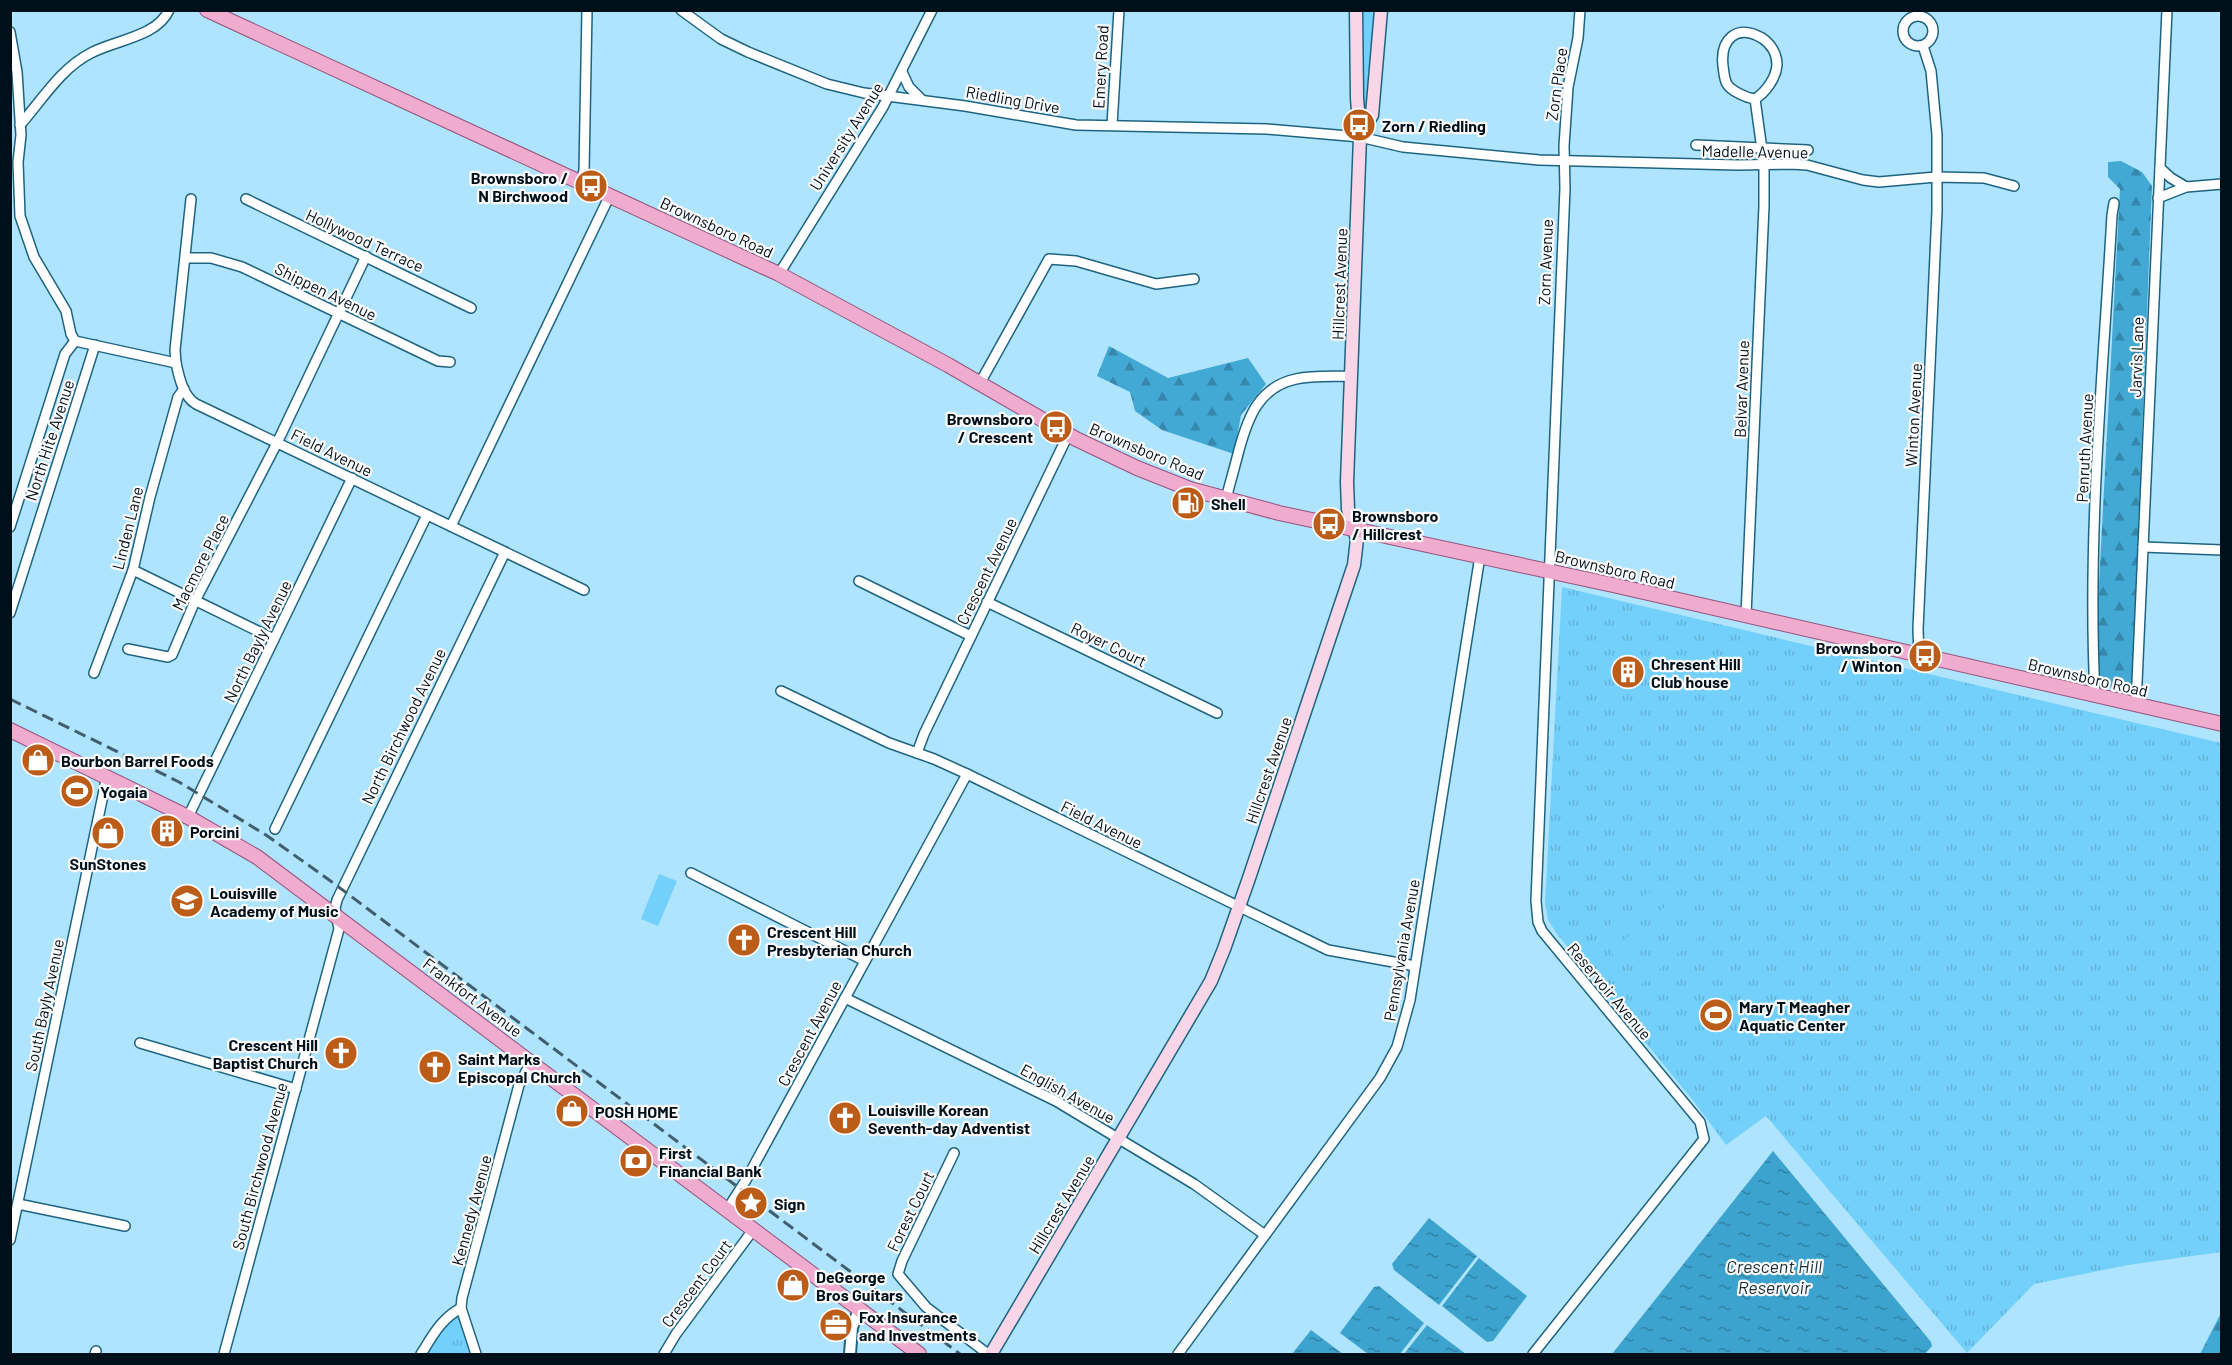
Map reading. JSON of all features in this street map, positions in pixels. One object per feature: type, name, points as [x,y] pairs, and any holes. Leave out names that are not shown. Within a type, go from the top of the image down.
[{"type":"main road","name":"Brownsboro Road","points":[[207,10],[779,274],[980,383],[1068,435],[1168,480],[1226,499],[1354,529],[1746,615],[2222,724]]},
{"type":"main road","points":[[1356,10],[1360,137]]},
{"type":"main road","points":[[1360,137],[1372,115],[1381,10]]},
{"type":"main road","name":"Hillcrest Avenue","points":[[989,1354],[1211,981],[1239,906],[1354,565],[1357,549],[1348,509],[1347,482],[1360,137]]},
{"type":"main road","name":"Frankfort Avenue","points":[[10,730],[188,817],[257,857],[919,1354]]},
{"type":"street","points":[[20,125],[72,65],[91,52],[157,27],[166,18],[169,10]]},
{"type":"street","points":[[580,182],[584,171],[587,10]]},
{"type":"street","name":"Riedling Drive","points":[[681,10],[722,39],[810,78],[864,93],[890,95],[1076,125],[1268,129],[1360,137]]},
{"type":"street","name":"University Avenue","points":[[779,274],[890,95],[932,10]]},
{"type":"street","name":"Emery Road","points":[[1112,125],[1119,10]]},
{"type":"street","name":"Zorn Place","points":[[1565,161],[1563,146],[1568,87],[1578,38],[1580,10]]},
{"type":"street","name":"Jarvis Lane","points":[[2136,705],[2167,10]]},
{"type":"street","points":[[10,32],[21,135],[18,190],[22,229],[42,273],[66,311],[71,334],[80,342],[177,363]]},
{"type":"street","points":[[1740,32],[1759,37],[1770,46],[1775,54],[1775,74],[1767,87],[1755,99],[1730,88],[1724,77],[1722,55],[1724,46],[1727,40],[1740,32]]},
{"type":"street","name":"Winton Avenue","points":[[1919,655],[1918,629],[1936,177],[1936,111],[1931,71],[1923,46]]},
{"type":"street","points":[[902,72],[909,87],[922,100]]},
{"type":"street","name":"Belvar Avenue","points":[[1746,615],[1764,206],[1764,164],[1755,99]]},
{"type":"street","points":[[1360,137],[1403,147],[1565,161]]},
{"type":"street","points":[[1696,145],[1808,150]]},
{"type":"street","name":"Madelle Avenue","points":[[1565,161],[1807,165],[1879,182],[1936,177],[1984,178],[2014,186]]},
{"type":"street","name":"Zorn Avenue","points":[[1550,571],[1565,161]]},
{"type":"street","points":[[2160,168],[2186,187]]},
{"type":"street","points":[[2158,198],[2186,187],[2222,184]]},
{"type":"street","points":[[451,526],[610,195]]},
{"type":"street","points":[[184,389],[175,350],[191,199]]},
{"type":"street","name":"Hollywood Terrace","points":[[246,199],[471,308]]},
{"type":"street","name":"Penruth Avenue","points":[[2095,695],[2093,572],[2114,203]]},
{"type":"street","points":[[277,442],[366,256]]},
{"type":"street","name":"Shippen Avenue","points":[[186,258],[212,258],[227,261],[438,361],[450,362]]},
{"type":"street","points":[[980,383],[1049,259],[1076,261],[1156,284],[1194,279]]},
{"type":"street","name":"North Hite Avenue","points":[[10,526],[65,354],[80,342]]},
{"type":"street","name":"North Hite Avenue","points":[[10,613],[95,345]]},
{"type":"street","points":[[1226,499],[1245,426],[1255,406],[1265,393],[1295,379],[1352,376]]},
{"type":"street","name":"Field Avenue","points":[[184,389],[188,398],[196,404],[584,590]]},
{"type":"street","name":"Linden Lane","points":[[94,673],[133,570],[169,429],[179,394],[184,389]]},
{"type":"street","name":"Crescent Avenue","points":[[917,753],[924,734],[1068,435]]},
{"type":"street","name":"Macmore Place","points":[[128,649],[168,657],[172,655],[195,601],[277,442]]},
{"type":"street","name":"North Bayly Avenue","points":[[188,817],[352,478]]},
{"type":"street","points":[[275,829],[427,514]]},
{"type":"street","points":[[2143,547],[2222,550]]},
{"type":"street","name":"North Birchwood Avenue","points":[[336,915],[337,900],[505,552]]},
{"type":"street","name":"Pennsylvania Avenue","points":[[1178,1354],[1388,1065],[1404,1026],[1480,556]]},
{"type":"street","points":[[133,570],[274,639]]},
{"type":"street","name":"Reservoir Avenue","points":[[1533,1354],[1704,1139],[1700,1122],[1548,940],[1538,922],[1536,901],[1550,571]]},
{"type":"street","points":[[859,581],[971,636]]},
{"type":"street","name":"Royer Court","points":[[987,602],[1217,713]]},
{"type":"street","name":"Field Avenue","points":[[781,691],[889,743],[967,774],[1328,950],[1415,966]]},
{"type":"street","name":"Crescent Avenue","points":[[728,1210],[967,774]]},
{"type":"street","name":"South Bayly Avenue","points":[[10,1240],[107,777]]},
{"type":"street","points":[[691,873],[865,961]]},
{"type":"street","name":"South Birchwood Avenue","points":[[224,1354],[339,929],[336,915]]},
{"type":"street","name":"English Avenue","points":[[845,998],[1031,1088],[1194,1184],[1265,1235]]},
{"type":"street","points":[[140,1043],[296,1089]]},
{"type":"street","name":"Kennedy Avenue","points":[[461,1308],[519,1085],[531,1062]]},
{"type":"street","name":"Forest Court","points":[[954,1154],[897,1271],[900,1279],[926,1307],[989,1354]]},
{"type":"street","points":[[18,1204],[124,1226]]},
{"type":"street","name":"Crescent Court","points":[[664,1354],[676,1334],[753,1230]]},
{"type":"street","points":[[421,1354],[437,1327],[449,1314],[461,1308],[476,1354]]},
{"type":"street","points":[[850,1354],[852,1327],[859,1310]]},
{"type":"green space","points":[[1360,11],[1376,11],[1367,117],[1363,117]]},
{"type":"green space","points":[[2121,161],[2142,172],[2152,186],[2132,686],[2127,692],[2102,685],[2098,680],[2097,621],[2120,189],[2108,177],[2108,162]]},
{"type":"green space","points":[[1109,346],[1168,378],[1248,358],[1266,384],[1241,415],[1234,454],[1162,430],[1135,411],[1130,392],[1097,376]]},
{"type":"green space","points":[[1562,587],[2221,743],[2221,1252],[2128,1265],[2034,1284],[1967,1353],[1766,1116],[1726,1145],[1548,920],[1545,903]]},
{"type":"green space","points":[[659,874],[677,881],[658,926],[641,919]]},
{"type":"green space","points":[[1662,882],[1672,894],[1646,915],[1636,903]]},
{"type":"green space","points":[[1676,898],[1685,910],[1659,931],[1650,919]]},
{"type":"green space","points":[[1623,914],[1632,926],[1606,947],[1597,935]]},
{"type":"green space","points":[[1694,921],[1704,933],[1678,954],[1668,942]]},
{"type":"green space","points":[[1636,930],[1646,942],[1620,963],[1610,951]]},
{"type":"green space","points":[[1656,954],[1665,965],[1639,986],[1629,974]]},
{"type":"green space","points":[[457,1310],[471,1354],[422,1354]]},
{"type":"green space","points":[[2221,1313],[2221,1354],[2200,1354]]},
{"type":"water","name":"Crescent Hill Reservoir","points":[[1773,1151],[1932,1346],[1925,1354],[1612,1354]]},
{"type":"water","points":[[1429,1218],[1477,1256],[1439,1305],[1394,1270],[1392,1264]]},
{"type":"water","points":[[1479,1258],[1527,1296],[1493,1341],[1487,1342],[1442,1306]]},
{"type":"water","points":[[1379,1286],[1424,1323],[1400,1354],[1368,1354],[1340,1333],[1374,1287]]},
{"type":"water","points":[[1427,1325],[1466,1354],[1404,1354]]},
{"type":"water","points":[[1311,1330],[1343,1354],[1292,1354]]},
{"type":"railway","points":[[10,699],[179,782],[266,835],[332,882],[960,1354]]},
{"type":"place","name":"Zorn / Riedling","points":[[1359,125]]},
{"type":"place","name":"Brownsboro / N Birchwood","points":[[591,186]]},
{"type":"place","name":"Brownsboro / Crescent","points":[[1056,427]]},
{"type":"place","name":"Shell","points":[[1188,503]]},
{"type":"place","name":"Brownsboro / Hillcrest","points":[[1329,524]]},
{"type":"place","name":"Brownsboro / Winton","points":[[1925,656]]},
{"type":"place","name":"Chresent Hill Club house","points":[[1628,672]]},
{"type":"place","name":"Bourbon Barrel Foods","points":[[38,760]]},
{"type":"place","name":"Yogaia","points":[[77,791]]},
{"type":"place","name":"Porcini","points":[[167,831]]},
{"type":"place","name":"SunStones","points":[[108,833]]},
{"type":"place","name":"Louisville Academy of Music","points":[[187,901]]},
{"type":"place","name":"Crescent Hill Presbyterian Church","points":[[744,940]]},
{"type":"place","name":"Mary T Meagher Aquatic Center","points":[[1716,1015]]},
{"type":"place","name":"Crescent Hill Baptist Church","points":[[341,1053]]},
{"type":"place","name":"Saint Marks Episcopal Church","points":[[435,1067]]},
{"type":"place","name":"POSH HOME","points":[[572,1111]]},
{"type":"place","name":"Louisville Korean Seventh-day Adventist","points":[[845,1118]]},
{"type":"place","name":"First Financial Bank","points":[[636,1161]]},
{"type":"place","name":"Sign","points":[[751,1203]]},
{"type":"place","name":"DeGeorge Bros Guitars","points":[[793,1285]]},
{"type":"place","name":"Fox Insurance and Investments","points":[[836,1325]]}]
